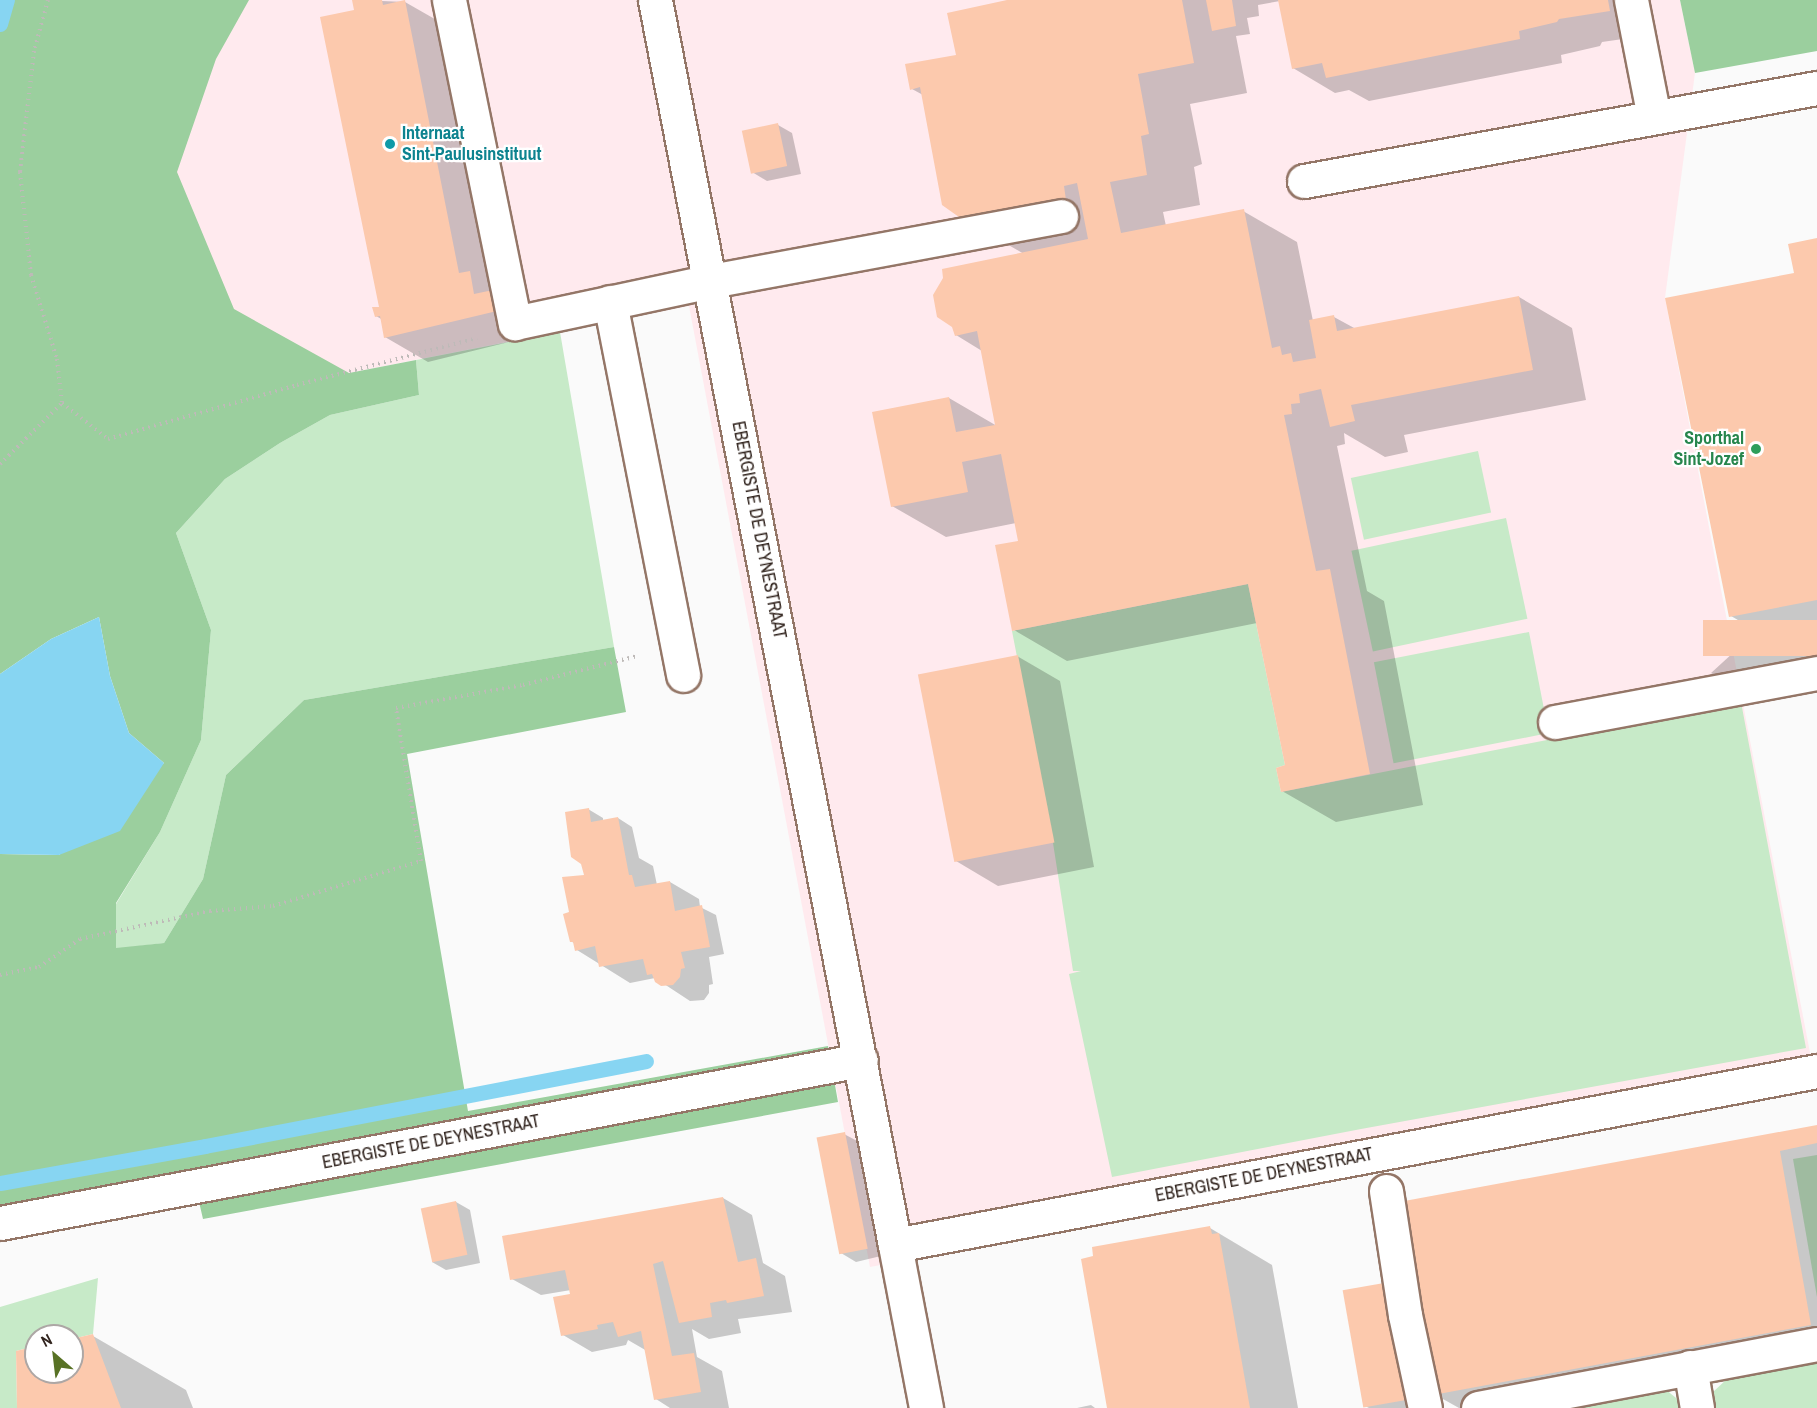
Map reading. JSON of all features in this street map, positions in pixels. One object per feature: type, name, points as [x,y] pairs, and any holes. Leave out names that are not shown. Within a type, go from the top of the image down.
[{"type":"street","points":[[449,0],[515,323],[711,281],[1061,216]]},
{"type":"street","name":"EBERGISTE DE DEYNESTRAAT","points":[[656,0],[895,1245],[1817,1071]]},
{"type":"street","points":[[1631,0],[1654,117]]},
{"type":"street","points":[[1304,181],[1817,88]]},
{"type":"street","points":[[610,302],[680,661]]},
{"type":"street","points":[[1555,722],[1817,673]]},
{"type":"street","name":"EBERGISTE DE DEYNESTRAAT","points":[[0,1223],[861,1060]]},
{"type":"street","points":[[1386,1191],[1405,1315],[1425,1408]]},
{"type":"street","points":[[895,1245],[926,1408]]},
{"type":"street","points":[[1478,1408],[1817,1344]]},
{"type":"street","points":[[1690,1367],[1697,1408]]},
{"type":"path","points":[[48,0],[34,51],[20,172],[32,275],[57,359],[62,403],[108,439],[297,385],[471,340],[515,323]]},
{"type":"path","points":[[0,464],[62,403]]},
{"type":"path","points":[[0,975],[39,967],[80,939],[210,911],[273,906],[421,861],[396,708],[523,685],[680,661]]},
{"type":"shaded area","points":[[144,0],[1680,0],[1695,73],[1665,298],[1817,1089],[870,1267],[689,306],[349,373],[163,309]]},
{"type":"green space","points":[[0,0],[249,0],[216,59],[177,172],[234,309],[349,373],[416,360],[419,395],[330,415],[280,443],[225,479],[176,533],[211,630],[201,740],[160,832],[116,903],[116,948],[164,943],[203,879],[226,775],[304,700],[614,647],[626,712],[407,754],[468,1111],[828,1046],[838,1102],[203,1219],[193,1176],[0,1211],[0,854],[59,855],[164,763],[129,733],[110,676],[99,617],[51,639],[0,674]]},
{"type":"green space","points":[[1680,0],[1817,0],[1817,51],[1695,73]]},
{"type":"green space","points":[[560,332],[614,647],[304,700],[226,775],[203,879],[164,943],[116,949],[116,904],[160,832],[201,740],[211,630],[176,533],[225,479],[280,443],[330,415],[419,395],[416,360]]},
{"type":"green space","points":[[1478,451],[1491,513],[1364,540],[1351,478]]},
{"type":"green space","points":[[1506,518],[1527,619],[1373,652],[1351,551]]},
{"type":"green space","points":[[1248,584],[1285,765],[1276,768],[1281,792],[1741,702],[1806,1048],[1112,1177],[1069,974],[1081,971],[1073,971],[1053,843],[1012,631]]},
{"type":"green space","points":[[1529,632],[1549,733],[1394,763],[1374,662]]},
{"type":"green space","points":[[1817,1155],[1817,1297],[1793,1159]]},
{"type":"green space","points":[[98,1278],[93,1334],[84,1336],[84,1324],[24,1324],[24,1349],[16,1351],[17,1408],[0,1408],[0,1307]]},
{"type":"green space","points":[[1817,1361],[1817,1408],[1715,1408],[1712,1393],[1728,1378]]},
{"type":"green space","points":[[1665,1389],[1681,1402],[1682,1408],[1561,1408]]},
{"type":"water","points":[[99,617],[110,676],[129,733],[164,763],[120,831],[59,855],[0,854],[0,674],[51,639]]},
{"type":"building","name":"Internaat Sint-Paulusinstituut","points":[[352,0],[382,0],[383,5],[405,0],[459,273],[470,271],[474,294],[493,290],[497,311],[384,338],[380,316],[375,317],[372,307],[379,307],[320,17],[354,10]]},
{"type":"building","points":[[1007,0],[1182,0],[1194,63],[1138,74],[1149,134],[1141,136],[1147,175],[1110,182],[1121,233],[1244,209],[1272,348],[1280,346],[1282,355],[1291,353],[1293,362],[1316,358],[1309,320],[1334,315],[1337,331],[1519,296],[1533,370],[1351,405],[1355,421],[1330,427],[1321,389],[1299,394],[1300,403],[1291,404],[1292,414],[1284,415],[1316,571],[1330,569],[1370,774],[1281,792],[1276,768],[1285,765],[1248,584],[1012,631],[995,545],[1018,541],[1001,454],[962,462],[968,492],[891,507],[872,412],[949,397],[956,432],[995,425],[977,331],[955,336],[952,327],[937,317],[933,295],[943,278],[942,269],[1088,239],[1077,183],[1064,186],[1066,200],[966,222],[942,205],[920,87],[910,90],[905,64],[956,55],[947,13]]},
{"type":"building","points":[[1206,0],[1232,0],[1236,26],[1212,31]]},
{"type":"building","points":[[1278,0],[1608,0],[1610,11],[1559,19],[1557,22],[1519,31],[1520,39],[1326,78],[1322,63],[1292,69]]},
{"type":"building","points":[[778,123],[787,166],[751,174],[742,131]]},
{"type":"building","name":"Sporthal Sint-Jozef","points":[[1817,238],[1817,600],[1729,617],[1665,298],[1794,273],[1788,244]]},
{"type":"building","points":[[1703,620],[1817,620],[1817,656],[1703,656]]},
{"type":"building","points":[[1018,655],[1054,842],[954,862],[918,674]]},
{"type":"building","points":[[589,808],[591,822],[618,817],[629,875],[632,875],[635,887],[670,881],[675,911],[702,905],[710,947],[681,952],[685,968],[681,969],[680,977],[673,985],[661,986],[655,982],[652,974],[647,975],[643,959],[599,967],[595,946],[575,951],[573,942],[570,942],[563,914],[569,912],[562,877],[584,875],[581,864],[571,857],[565,812]]},
{"type":"building","points":[[1817,1125],[1817,1143],[1780,1151],[1811,1325],[1433,1395],[1399,1202]]},
{"type":"building","points":[[845,1132],[868,1249],[839,1254],[817,1138]]},
{"type":"building","points":[[723,1197],[738,1262],[756,1258],[764,1296],[727,1303],[726,1300],[710,1303],[712,1317],[679,1323],[663,1261],[653,1264],[672,1356],[694,1353],[701,1392],[654,1400],[641,1331],[618,1337],[613,1322],[597,1325],[598,1329],[561,1336],[553,1297],[570,1294],[565,1270],[510,1280],[502,1236]]},
{"type":"building","points":[[456,1201],[467,1255],[432,1262],[421,1208]]},
{"type":"building","points":[[1210,1226],[1212,1234],[1219,1233],[1250,1408],[1107,1408],[1081,1259],[1093,1256],[1092,1247]]},
{"type":"building","points":[[1384,1283],[1405,1400],[1363,1407],[1343,1290]]},
{"type":"building","points":[[93,1334],[121,1408],[17,1408],[16,1351],[24,1349],[24,1384],[84,1384],[84,1336]]},
{"type":"waterway","points":[[0,24],[7,0]]},
{"type":"waterway","points":[[0,1183],[646,1061]]},
{"type":"place","name":"Internaat Sint-Paulusinstituut","points":[[390,144]]},
{"type":"place","name":"Sporthal Sint-Jozef","points":[[1756,449]]}]
